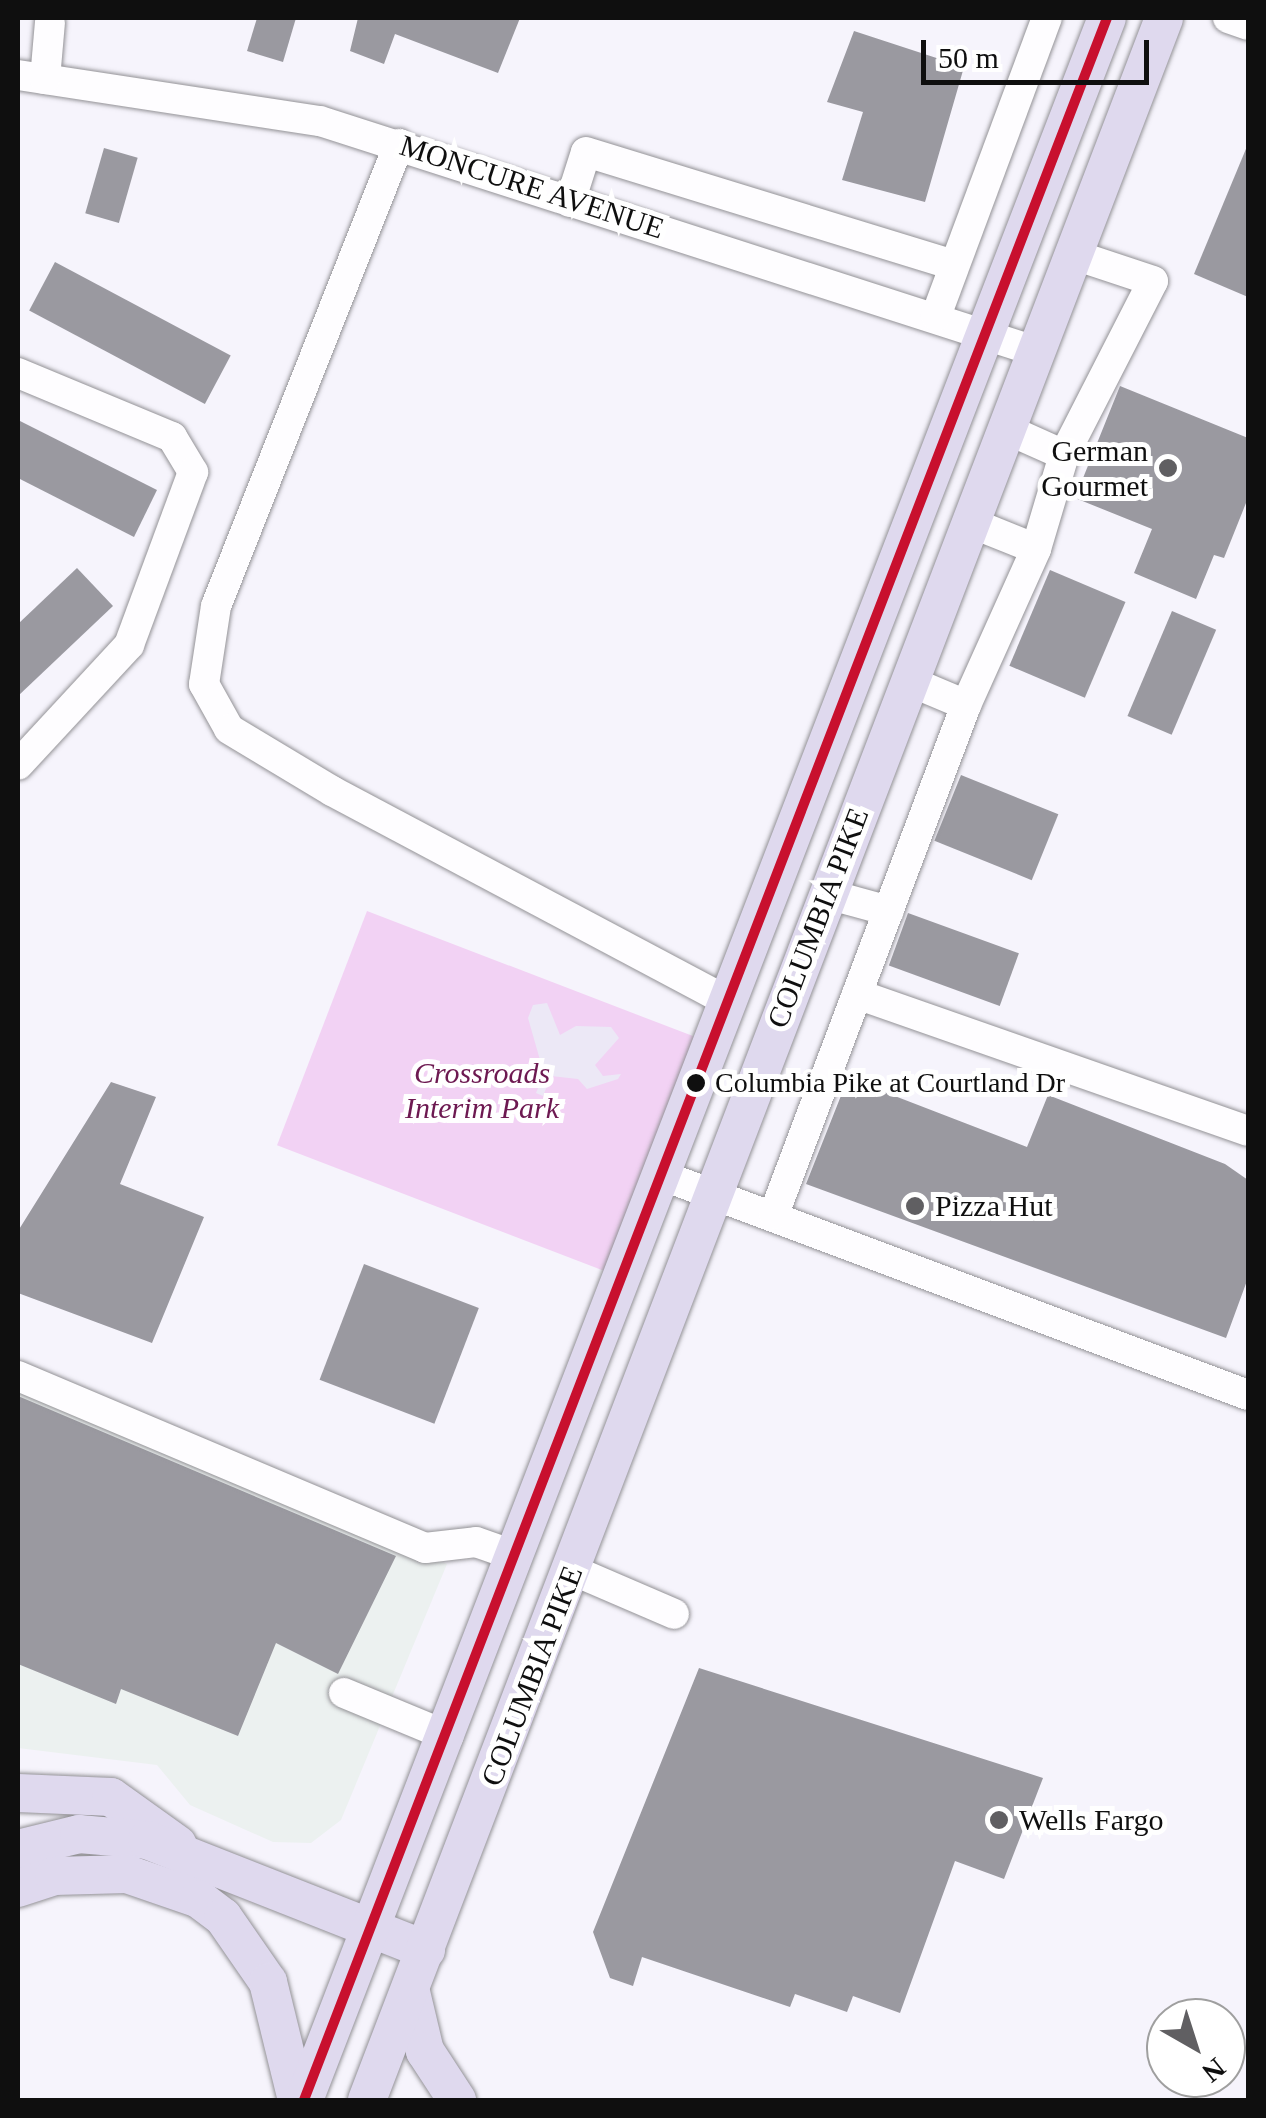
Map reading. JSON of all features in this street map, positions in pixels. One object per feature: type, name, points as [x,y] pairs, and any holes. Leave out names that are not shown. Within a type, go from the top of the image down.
[{"type":"main road","name":"COLUMBIA PIKE","points":[[300,2100],[374,1927],[448,1736],[1106,18]]},
{"type":"main road","name":"COLUMBIA PIKE","points":[[368,2100],[1164,18]]},
{"type":"main road","points":[[18,1793],[112,1797],[187,1854]]},
{"type":"main road","points":[[18,1849],[106,1834],[187,1854],[426,1950]]},
{"type":"main road","points":[[18,1888],[54,1876],[127,1874],[199,1899],[223,1917],[268,1982],[300,2100]]},
{"type":"main road","points":[[411,1992],[425,2051],[457,2100]]},
{"type":"street","points":[[936,316],[1048,18]]},
{"type":"street","points":[[1228,18],[1248,25]]},
{"type":"street","points":[[31,77],[50,22]]},
{"type":"street","name":"MONCURE AVENUE","points":[[31,77],[293,116],[398,144],[1035,351]]},
{"type":"street","points":[[398,144],[216,606],[204,684],[230,728],[332,791],[728,1002]]},
{"type":"street","points":[[570,202],[586,152],[954,265]]},
{"type":"street","points":[[774,1214],[966,705],[1036,549],[1064,454],[1153,281],[1072,254]]},
{"type":"street","points":[[18,373],[172,437],[193,472],[129,645],[18,766]]},
{"type":"street","points":[[1006,428],[1064,454]]},
{"type":"street","points":[[969,522],[1036,549]]},
{"type":"street","points":[[908,681],[966,705]]},
{"type":"street","points":[[827,894],[889,911]]},
{"type":"street","points":[[857,994],[1248,1130]]},
{"type":"street","points":[[661,1175],[774,1214],[1248,1395]]},
{"type":"street","points":[[18,1376],[425,1548],[476,1542],[516,1556]]},
{"type":"street","points":[[572,1570],[674,1614]]},
{"type":"street","points":[[344,1693],[448,1736]]},
{"type":"shaded area","points":[[547,1003],[560,1035],[576,1026],[611,1027],[619,1038],[595,1065],[603,1076],[621,1074],[618,1079],[587,1089],[578,1079],[551,1076],[543,1096],[536,1093],[544,1074],[528,1018],[533,1005]]},
{"type":"shaded area","points":[[18,1384],[447,1564],[341,1820],[311,1843],[273,1842],[190,1805],[157,1765],[18,1748]]},
{"type":"green space","name":"Crossroads Interim Park","points":[[367,911],[697,1038],[608,1272],[277,1145]]},
{"type":"building","points":[[257,18],[296,18],[283,62],[247,51]]},
{"type":"building","points":[[358,18],[520,18],[498,73],[395,34],[384,64],[350,51]]},
{"type":"building","points":[[854,31],[964,67],[925,202],[842,180],[863,112],[827,102]]},
{"type":"building","points":[[1248,144],[1248,297],[1194,274]]},
{"type":"building","points":[[104,148],[138,158],[119,223],[85,213]]},
{"type":"building","points":[[55,262],[231,355],[205,404],[29,311]]},
{"type":"building","name":"German Gourmet","points":[[1120,386],[1248,438],[1248,498],[1224,558],[1214,555],[1196,599],[1134,573],[1152,529],[1075,498]]},
{"type":"building","points":[[18,420],[157,490],[134,537],[18,478]]},
{"type":"building","points":[[77,568],[113,606],[18,696],[18,624]]},
{"type":"building","points":[[1050,570],[1125,602],[1085,698],[1009,666]]},
{"type":"building","points":[[1172,611],[1216,630],[1172,735],[1127,716]]},
{"type":"building","points":[[961,775],[1058,814],[1032,880],[934,841]]},
{"type":"building","points":[[908,913],[1019,953],[1000,1006],[889,966]]},
{"type":"building","points":[[848,1078],[1027,1147],[1048,1095],[1225,1164],[1248,1180],[1248,1278],[1226,1338],[806,1184]]},
{"type":"building","points":[[111,1082],[156,1097],[120,1184],[204,1217],[152,1343],[18,1293],[18,1231]]},
{"type":"building","points":[[364,1264],[479,1308],[434,1424],[320,1380]]},
{"type":"building","points":[[18,1396],[396,1556],[338,1674],[276,1643],[238,1736],[121,1689],[116,1704],[18,1664]]},
{"type":"building","points":[[699,1668],[1043,1778],[1004,1879],[955,1861],[900,2013],[853,1996],[847,2012],[795,1994],[790,2007],[642,1957],[633,1986],[610,1978],[593,1932]]},
{"type":"transit line","points":[[304,2100],[1107,18]]},
{"type":"place","name":"German Gourmet","points":[[1168,468]]},
{"type":"place","name":"Columbia Pike at Courtland Dr","points":[[696,1083]]},
{"type":"place","name":"Pizza Hut","points":[[915,1206]]},
{"type":"place","name":"Wells Fargo","points":[[999,1820]]}]
